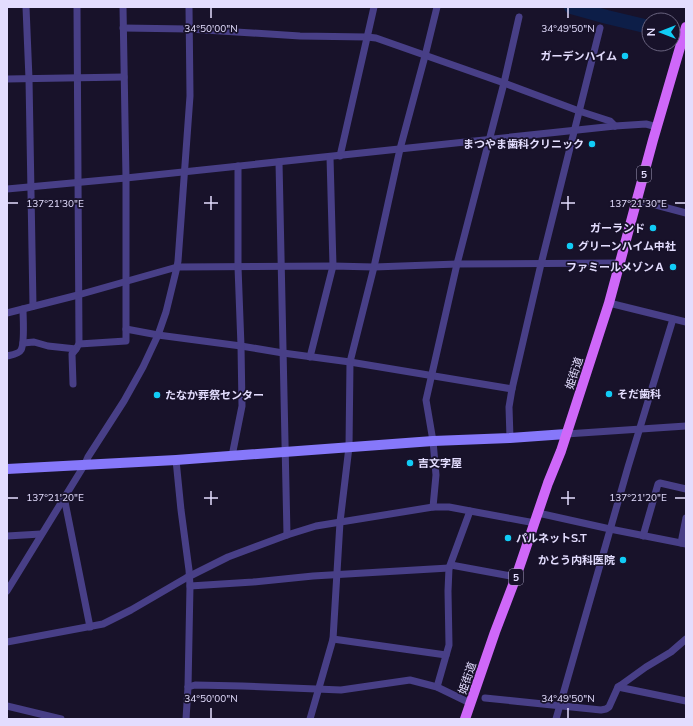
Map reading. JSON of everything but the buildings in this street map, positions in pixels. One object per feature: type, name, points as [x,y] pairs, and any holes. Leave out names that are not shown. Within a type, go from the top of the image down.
[{"type":"main road","name":"姫街道","points":[[465,719],[566,434],[609,303],[657,127],[686,28]]},
{"type":"street","points":[[26,7],[29,78],[33,306]]},
{"type":"street","points":[[73,384],[72,354],[78,347],[76,7]]},
{"type":"street","points":[[23,343],[34,342],[48,346],[78,347],[126,341],[126,178],[123,7]]},
{"type":"street","points":[[7,591],[140,374],[158,335],[166,312],[178,261],[190,96],[189,7]]},
{"type":"street","points":[[340,156],[374,7]]},
{"type":"street","points":[[310,719],[334,639],[340,522],[349,447],[350,362],[374,267],[400,149],[437,7]]},
{"type":"street","points":[[433,507],[436,475],[433,441],[426,400],[456,264],[504,83],[519,18]]},
{"type":"street","points":[[124,28],[189,29],[300,36],[376,38],[610,121],[615,126]]},
{"type":"street","points":[[510,438],[509,407],[512,389],[541,264],[600,28]]},
{"type":"street","points":[[7,79],[124,77]]},
{"type":"street","points":[[7,189],[340,156],[615,126],[646,124],[657,127]]},
{"type":"street","points":[[310,357],[333,266],[330,157]]},
{"type":"street","points":[[278,162],[282,267],[287,535]]},
{"type":"street","points":[[232,456],[242,406],[238,267],[238,166]]},
{"type":"street","points":[[637,200],[686,212]]},
{"type":"street","points":[[7,313],[177,267],[374,267],[456,264],[619,264]]},
{"type":"street","points":[[609,303],[686,322]]},
{"type":"street","points":[[7,356],[18,353],[21,350],[23,343],[23,309]]},
{"type":"street","points":[[556,719],[639,429],[673,319]]},
{"type":"street","points":[[126,329],[158,335],[350,362],[512,389]]},
{"type":"street","points":[[7,469],[176,460],[433,441],[510,438],[686,426]]},
{"type":"street","points":[[176,460],[190,576],[186,719]]},
{"type":"street","points":[[643,536],[658,484],[660,483],[686,489]]},
{"type":"street","points":[[64,497],[90,627]]},
{"type":"street","points":[[7,642],[103,624],[190,576],[228,557],[316,526],[433,507],[449,507],[610,529],[683,544],[686,518]]},
{"type":"street","points":[[437,687],[449,645],[448,591],[450,567],[470,511]]},
{"type":"street","points":[[7,536],[41,534]]},
{"type":"street","points":[[190,586],[450,567],[516,578]]},
{"type":"street","points":[[334,639],[446,655]]},
{"type":"street","points":[[485,698],[606,710],[618,687],[646,667],[671,652],[686,639]]},
{"type":"street","points":[[188,687],[195,685],[341,690],[410,680],[437,687],[470,703]]},
{"type":"street","points":[[618,687],[686,701]]},
{"type":"street","points":[[7,706],[61,719]]},
{"type":"waterway","points":[[571,7],[641,25]]},
{"type":"waterway","points":[[681,39],[686,41]]},
{"type":"place","name":"ガーデンハイム","points":[[625,56]]},
{"type":"place","name":"まつやま歯科クリニック","points":[[592,144]]},
{"type":"place","name":"ガーランド","points":[[653,228]]},
{"type":"place","name":"グリーンハイム中社","points":[[570,246]]},
{"type":"place","name":"ファミールメゾンＡ","points":[[673,267]]},
{"type":"place","name":"そだ歯科","points":[[609,394]]},
{"type":"place","name":"たなか葬祭センター","points":[[157,395]]},
{"type":"place","name":"吉文字屋","points":[[410,463]]},
{"type":"place","name":"パルネットS.T","points":[[508,538]]},
{"type":"place","name":"かとう内科医院","points":[[623,560]]}]
